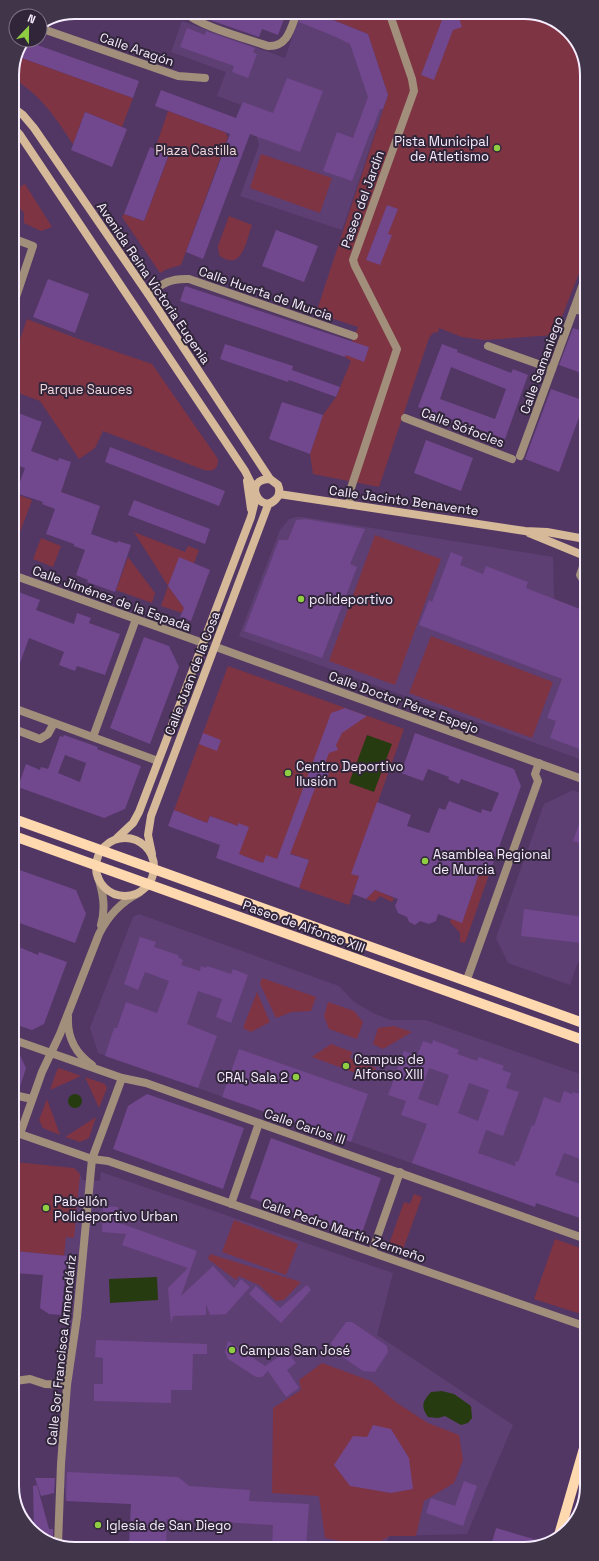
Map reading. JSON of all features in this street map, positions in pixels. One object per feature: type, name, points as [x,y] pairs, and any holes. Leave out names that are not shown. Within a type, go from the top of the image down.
[{"type":"main road","name":"Avenida Reina Victoria Eugenia","points":[[19,113],[34,128],[148,294],[270,479]]},
{"type":"main road","points":[[19,134],[103,257],[245,471],[256,494],[260,501],[270,503],[274,501],[280,494],[278,484],[270,479],[264,479],[256,486],[256,494]]},
{"type":"main road","points":[[245,471],[251,502],[251,517]]},
{"type":"main road","name":"Calle Juan de la Cosa","points":[[101,850],[105,845],[118,838],[129,828],[136,818],[251,517],[256,494]]},
{"type":"main road","name":"Calle Jacinto Benavente","points":[[280,494],[547,532],[580,538]]},
{"type":"main road","name":"Calle Juan de la Cosa","points":[[154,869],[148,835],[151,816],[270,503]]},
{"type":"main road","name":"Calle Jacinto Benavente","points":[[525,530],[580,554]]},
{"type":"main road","name":"Paseo de Alfonso XIII","points":[[19,821],[580,1022]]},
{"type":"main road","points":[[118,838],[128,837],[138,840],[146,846],[152,854]]},
{"type":"main road","name":"Paseo de Alfonso XIII","points":[[19,838],[96,864],[580,1039]]},
{"type":"main road","points":[[101,850],[96,864],[98,877],[104,887],[117,895],[127,896],[138,892],[149,884],[154,869]]},
{"type":"main road","points":[[561,1527],[580,1462]]},
{"type":"street","points":[[192,19],[274,47],[282,43],[287,37],[294,19]]},
{"type":"street","name":"Paseo del Jardín","points":[[349,505],[351,488],[397,349],[358,273],[353,260],[414,90],[412,79],[391,19]]},
{"type":"street","name":"Calle Aragón","points":[[48,31],[178,76],[205,78]]},
{"type":"street","points":[[19,241],[33,246],[19,288]]},
{"type":"street","name":"Calle Huerta de Murcia","points":[[148,294],[159,286],[176,278],[189,279],[354,336]]},
{"type":"street","name":"Calle Samaniego","points":[[516,457],[552,369],[580,292]]},
{"type":"street","points":[[574,309],[580,311]]},
{"type":"street","points":[[488,346],[552,369]]},
{"type":"street","name":"Calle Sófocles","points":[[405,418],[516,457]]},
{"type":"street","name":"Calle Jiménez de la Espada","points":[[19,577],[203,643]]},
{"type":"street","points":[[93,737],[136,619]]},
{"type":"street","name":"Calle Doctor Pérez Espejo","points":[[216,646],[580,778]]},
{"type":"street","points":[[19,710],[158,761]]},
{"type":"street","points":[[19,732],[40,739],[48,734],[54,723]]},
{"type":"street","points":[[466,982],[538,781],[535,774],[539,763]]},
{"type":"street","points":[[98,877],[103,895],[104,911],[99,934]]},
{"type":"street","points":[[19,1131],[42,1072],[60,1034],[99,934],[105,922],[115,910],[138,892]]},
{"type":"street","points":[[70,1006],[68,1026],[72,1041],[78,1052],[85,1060],[98,1069]]},
{"type":"street","name":"Calle Carlos III","points":[[19,1042],[122,1078],[146,1083],[580,1236]]},
{"type":"street","name":"Calle Sor Francisca Armendáriz","points":[[58,1539],[61,1464],[67,1385],[77,1317],[92,1160],[122,1078]]},
{"type":"street","points":[[19,1096],[32,1099]]},
{"type":"street","points":[[231,1204],[259,1123]]},
{"type":"street","name":"Calle Pedro Martín Zermeño","points":[[19,1137],[92,1160],[108,1161],[580,1325]]},
{"type":"street","points":[[372,1252],[400,1172]]},
{"type":"street","points":[[19,1380],[30,1379],[45,1384],[67,1385]]},
{"type":"shaded area","points":[[299,19],[330,19],[368,34],[388,95],[342,230],[240,196],[259,145],[255,130],[237,115],[241,105],[217,96],[226,72],[171,52],[182,21],[285,58]]},
{"type":"shaded area","points":[[303,517],[553,557],[554,599],[580,609],[580,759],[239,636],[280,530],[289,519]]},
{"type":"shaded area","points":[[367,735],[392,744],[374,792],[349,783]]},
{"type":"shaded area","points":[[573,790],[580,793],[580,963],[578,962],[570,985],[508,963],[496,938],[544,804]]},
{"type":"shaded area","name":"Campus de Alfonso XIII","points":[[139,914],[339,986],[354,1002],[375,1014],[391,1020],[425,1020],[580,1074],[580,1218],[536,1203],[494,1192],[98,1053],[90,1028],[133,917]]},
{"type":"shaded area","points":[[75,1094],[80,1096],[82,1101],[80,1106],[75,1108],[70,1106],[68,1101],[70,1096]]},
{"type":"shaded area","name":"Campus San José","points":[[74,1168],[80,1174],[82,1180],[100,1181],[101,1172],[393,1273],[377,1335],[513,1425],[467,1534],[390,1536],[386,1542],[129,1542],[131,1504],[66,1501],[61,1464],[70,1365],[62,1364],[67,1332],[61,1315],[67,1257],[19,1251],[19,1194]]},
{"type":"shaded area","points":[[157,1277],[158,1300],[110,1303],[109,1279]]},
{"type":"shaded area","points":[[442,1391],[454,1394],[471,1406],[472,1418],[468,1423],[461,1425],[445,1416],[438,1418],[428,1417],[423,1407],[424,1401],[431,1392]]},
{"type":"green space","name":"Pista Municipal de Atletismo","points":[[330,19],[535,20],[549,25],[558,31],[571,44],[577,57],[580,75],[580,270],[555,335],[484,340],[462,337],[439,328],[438,332],[433,333],[429,338],[379,487],[313,474],[310,454],[323,415],[336,397],[351,361],[345,357],[358,327],[316,313],[388,95],[368,34]]},
{"type":"green space","points":[[22,58],[133,98],[122,127],[85,112],[73,144],[47,107],[19,82],[19,71]]},
{"type":"green space","name":"Plaza Castilla","points":[[168,111],[225,132],[228,137],[181,265],[167,269],[160,273],[122,217],[124,214],[144,221],[169,155],[155,149]]},
{"type":"green space","points":[[261,154],[332,178],[320,213],[250,188]]},
{"type":"green space","points":[[25,184],[52,227],[41,231],[24,223],[24,213],[19,208],[19,191],[21,186]]},
{"type":"green space","points":[[229,216],[252,225],[242,253],[238,258],[233,260],[227,260],[219,255],[218,246]]},
{"type":"green space","name":"Parque Sauces","points":[[27,319],[73,337],[152,364],[218,459],[215,469],[210,471],[204,470],[103,431],[95,448],[79,459],[40,401],[19,393],[19,342]]},
{"type":"green space","points":[[19,495],[32,500],[19,535]]},
{"type":"green space","points":[[134,532],[185,552],[188,546],[199,550],[194,563],[179,558],[168,586]]},
{"type":"green space","points":[[375,535],[441,559],[395,685],[329,661]]},
{"type":"green space","points":[[41,538],[61,546],[53,567],[33,559]]},
{"type":"green space","points":[[128,557],[155,593],[152,603],[116,590]]},
{"type":"green space","points":[[168,586],[184,608],[182,613],[161,606]]},
{"type":"green space","points":[[431,636],[553,682],[532,738],[409,693]]},
{"type":"green space","name":"Centro Deportivo Ilusión","points":[[228,666],[404,729],[352,874],[359,876],[349,905],[299,888],[309,860],[280,850],[277,859],[263,863],[236,853],[238,826],[210,816],[207,823],[174,810]]},
{"type":"green space","points":[[482,865],[491,869],[465,943],[460,942],[460,933],[450,922],[451,919],[462,922]]},
{"type":"green space","points":[[375,890],[394,898],[392,902],[380,896],[374,902],[366,899]]},
{"type":"green space","points":[[262,978],[316,997],[311,1011],[292,1012],[276,1018],[260,984]]},
{"type":"green space","points":[[257,992],[270,1022],[251,1032],[243,1028]]},
{"type":"green space","points":[[328,1002],[354,1011],[363,1022],[357,1039],[329,1029],[324,1016]]},
{"type":"green space","points":[[394,1026],[412,1032],[383,1049],[373,1044],[378,1028]]},
{"type":"green space","points":[[331,1044],[352,1052],[350,1058],[376,1068],[372,1079],[312,1057]]},
{"type":"green space","points":[[59,1068],[81,1076],[50,1090],[57,1070]]},
{"type":"green space","points":[[85,1077],[105,1084],[107,1088],[99,1108]]},
{"type":"green space","points":[[47,1099],[60,1135],[43,1128],[39,1120]]},
{"type":"green space","points":[[96,1117],[89,1138],[80,1142],[65,1137]]},
{"type":"green space","name":"Pabellón Polideportivo Urban","points":[[19,1162],[74,1168],[80,1174],[74,1238],[66,1237],[64,1256],[19,1251]]},
{"type":"green space","points":[[414,1194],[422,1197],[402,1252],[388,1247],[404,1202],[410,1204]]},
{"type":"green space","points":[[234,1220],[298,1244],[286,1275],[222,1252]]},
{"type":"green space","points":[[555,1239],[580,1248],[580,1314],[534,1299]]},
{"type":"green space","points":[[210,1254],[301,1282],[284,1300],[276,1301],[259,1285],[239,1276],[236,1280],[208,1259]]},
{"type":"green space","points":[[322,1363],[371,1381],[397,1403],[428,1423],[459,1435],[463,1460],[454,1483],[424,1501],[416,1536],[390,1536],[379,1542],[345,1542],[325,1538],[319,1496],[272,1493],[273,1408],[301,1390],[299,1380]]},
{"type":"building","points":[[284,19],[278,35],[262,29],[259,37],[210,20]]},
{"type":"building","points":[[300,19],[330,19],[368,34],[388,95],[383,109],[380,109],[372,131],[371,130],[352,181],[323,171],[337,132],[353,138],[368,97],[350,44],[299,22]]},
{"type":"building","points":[[442,19],[459,19],[462,27],[453,30],[434,80],[421,75]]},
{"type":"building","points":[[187,28],[205,35],[206,31],[255,48],[253,52],[257,54],[248,78],[232,72],[234,66],[180,47]]},
{"type":"building","points":[[26,48],[46,48],[139,81],[133,98],[22,58]]},
{"type":"building","points":[[287,78],[323,91],[300,152],[250,134],[203,259],[186,252],[230,134],[155,106],[161,90],[236,118],[243,102],[273,113]]},
{"type":"building","points":[[85,112],[127,129],[112,167],[71,150]]},
{"type":"building","points":[[150,147],[169,154],[144,221],[124,214]]},
{"type":"building","points":[[387,205],[398,209],[388,234],[392,235],[380,265],[366,260]]},
{"type":"building","points":[[276,230],[318,246],[304,282],[262,266]]},
{"type":"building","points":[[48,279],[89,294],[75,333],[33,317]]},
{"type":"building","points":[[185,286],[369,347],[364,362],[346,355],[345,357],[180,301]]},
{"type":"building","points":[[573,328],[580,331],[580,373],[559,365]]},
{"type":"building","points":[[225,344],[293,366],[292,370],[340,387],[336,397],[289,380],[288,382],[220,359]]},
{"type":"building","points":[[442,344],[458,350],[457,352],[511,373],[513,369],[528,375],[505,439],[418,407]],"holes":[[[451,367],[506,389],[495,419],[440,399]]]},
{"type":"building","points":[[551,389],[580,399],[580,415],[559,472],[525,459]]},
{"type":"building","points":[[282,402],[323,415],[310,454],[269,439]]},
{"type":"building","points":[[19,413],[42,422],[31,451],[58,461],[59,458],[71,462],[61,492],[100,506],[91,534],[117,543],[118,541],[131,545],[115,592],[87,582],[88,580],[76,575],[85,550],[74,546],[74,544],[46,534],[55,509],[42,504],[43,502],[19,494],[19,485],[25,468],[19,466]]},
{"type":"building","points":[[426,440],[473,458],[461,491],[414,473]]},
{"type":"building","points":[[110,447],[225,491],[219,506],[105,462]]},
{"type":"building","points":[[134,500],[210,529],[205,544],[128,515]]},
{"type":"building","name":"polideportivo","points":[[306,519],[365,529],[350,564],[357,567],[322,658],[244,631],[279,540],[288,540],[296,520]]},
{"type":"building","points":[[451,552],[463,557],[460,565],[483,574],[486,566],[528,582],[526,588],[580,609],[580,749],[550,738],[556,721],[547,718],[562,679],[419,625],[429,600],[432,602]]},
{"type":"building","points":[[179,557],[210,570],[191,621],[180,617],[184,608],[168,586]]},
{"type":"building","points":[[19,592],[40,600],[36,610],[74,624],[77,613],[91,618],[89,623],[120,634],[105,675],[77,666],[75,671],[59,665],[64,652],[29,638],[19,666]]},
{"type":"building","points":[[144,637],[169,646],[179,667],[150,744],[110,728]]},
{"type":"building","points":[[345,708],[367,716],[342,733],[336,745],[338,750],[329,753],[325,763],[329,775],[317,783],[290,854],[309,860],[299,888],[216,858],[220,845],[168,826],[174,810],[207,823],[210,816],[238,826],[238,823],[249,827],[239,854],[263,863],[266,855],[277,859],[331,713]]},
{"type":"building","points":[[203,733],[221,740],[217,751],[199,744]]},
{"type":"building","points":[[415,733],[514,769],[521,786],[491,869],[482,865],[462,923],[438,914],[436,921],[429,924],[420,921],[415,925],[409,922],[407,917],[398,913],[395,906],[398,899],[375,890],[366,899],[353,894],[359,876],[351,874],[377,802],[411,815],[407,826],[429,833],[439,808],[445,810],[449,801],[481,813],[482,809],[491,812],[499,793],[461,779],[459,784],[448,779],[449,777],[428,769],[423,781],[401,773]]},
{"type":"building","points":[[64,735],[98,747],[97,749],[141,766],[125,809],[104,818],[19,787],[26,764],[40,770],[41,767],[48,769],[60,736],[63,737]],"holes":[[[65,755],[86,763],[80,782],[58,773]]]},
{"type":"building","points":[[580,821],[580,843],[573,841]]},
{"type":"building","points":[[19,870],[76,890],[86,914],[75,943],[19,923]]},
{"type":"building","points":[[524,909],[580,916],[580,943],[521,936]]},
{"type":"building","points":[[140,937],[156,942],[154,947],[178,955],[178,957],[183,960],[181,965],[200,971],[201,966],[206,968],[207,966],[231,974],[233,969],[248,975],[231,1023],[216,1017],[222,999],[198,991],[187,1024],[217,1036],[198,1088],[105,1056],[114,1028],[117,1028],[126,1002],[157,1013],[169,981],[145,972],[138,990],[124,984]]},
{"type":"building","points":[[19,947],[38,955],[39,952],[67,962],[44,1024],[32,1030],[19,1026]]},
{"type":"building","points":[[433,1040],[459,1050],[457,1054],[477,1061],[479,1057],[504,1066],[502,1070],[511,1073],[506,1088],[519,1092],[503,1136],[486,1130],[478,1153],[515,1166],[516,1161],[518,1162],[532,1125],[534,1126],[544,1097],[560,1103],[564,1091],[572,1094],[573,1092],[580,1094],[580,1159],[564,1153],[555,1175],[580,1184],[580,1218],[536,1203],[535,1207],[412,1163],[427,1124],[401,1115],[406,1101],[388,1095],[404,1051],[417,1056],[423,1041],[432,1044]],"holes":[[[429,1068],[449,1075],[438,1106],[418,1099]],[[469,1083],[489,1090],[478,1121],[458,1113]]]},
{"type":"building","points":[[239,1049],[368,1094],[351,1142],[222,1097]]},
{"type":"building","points":[[19,1053],[26,1068],[19,1090]]},
{"type":"building","points":[[147,1094],[244,1128],[223,1189],[113,1149],[128,1106]]},
{"type":"building","points":[[271,1138],[381,1178],[361,1236],[250,1198]]},
{"type":"building","points":[[103,1206],[118,1207],[117,1222],[197,1251],[181,1296],[213,1266],[234,1288],[241,1279],[250,1287],[226,1314],[210,1315],[206,1304],[206,1315],[173,1316],[171,1324],[168,1288],[188,1268],[122,1245],[126,1234],[102,1232]]},
{"type":"building","points":[[19,1251],[67,1256],[61,1315],[49,1314],[40,1308],[43,1275],[19,1273]]},
{"type":"building","points":[[307,1285],[311,1290],[281,1323],[249,1294],[256,1286],[280,1308]]},
{"type":"building","points":[[346,1322],[352,1322],[387,1346],[388,1352],[375,1372],[363,1371],[334,1351],[331,1343]]},
{"type":"building","points":[[96,1340],[207,1344],[207,1354],[193,1354],[192,1390],[171,1390],[171,1403],[94,1401],[94,1384],[103,1384],[103,1358],[95,1357]]},
{"type":"building","points":[[228,1341],[265,1366],[287,1351],[296,1363],[287,1370],[299,1388],[286,1397],[268,1371],[262,1377],[256,1377],[228,1359],[225,1352]]},
{"type":"building","points":[[373,1425],[391,1429],[409,1458],[413,1489],[391,1493],[350,1486],[334,1465],[353,1436],[367,1437]]},
{"type":"building","points":[[67,1472],[178,1477],[189,1486],[250,1490],[249,1501],[309,1504],[306,1542],[272,1542],[273,1525],[167,1519],[166,1542],[129,1542],[131,1504],[66,1501]]},
{"type":"building","points":[[35,1478],[55,1478],[54,1493],[41,1496]]},
{"type":"building","points":[[464,1481],[477,1486],[463,1526],[426,1513],[431,1498],[455,1506]]},
{"type":"building","points":[[37,1485],[49,1529],[53,1529],[53,1537],[34,1524],[33,1486]]},
{"type":"building","points":[[496,1528],[538,1540],[524,1542],[492,1542]]},
{"type":"place","name":"Pista Municipal de Atletismo","points":[[497,148]]},
{"type":"place","name":"polideportivo","points":[[301,599]]},
{"type":"place","name":"Centro Deportivo Ilusión","points":[[288,773]]},
{"type":"place","name":"Asamblea Regional de Murcia","points":[[425,861]]},
{"type":"place","name":"Campus de Alfonso XIII","points":[[346,1066]]},
{"type":"place","name":"CRAI, Sala 2","points":[[296,1077]]},
{"type":"place","name":"Pabellón Polideportivo Urban","points":[[46,1208]]},
{"type":"place","name":"Campus San José","points":[[232,1350]]},
{"type":"place","name":"Iglesia de San Diego","points":[[98,1525]]}]
